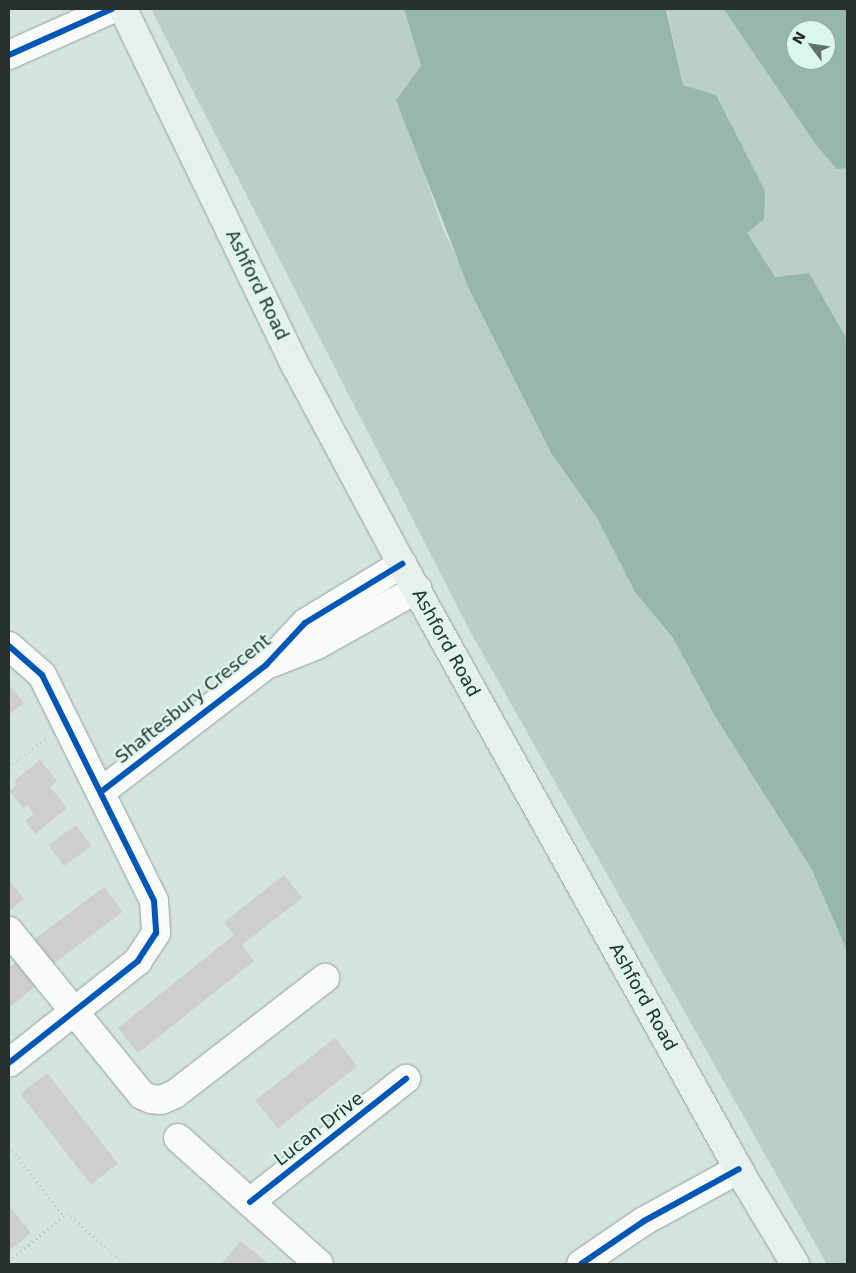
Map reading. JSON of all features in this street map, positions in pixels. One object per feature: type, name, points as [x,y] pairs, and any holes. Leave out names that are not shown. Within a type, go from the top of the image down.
[{"type":"main road","name":"Ashford Road","points":[[123,9],[294,361],[402,564],[738,1169],[795,1264]]},
{"type":"street","points":[[9,55],[112,9]]},
{"type":"street","name":"Shaftesbury Crescent","points":[[102,791],[266,665],[306,623],[402,564]]},
{"type":"street","name":"Shaftesbury Crescent","points":[[266,665],[317,646],[416,589]]},
{"type":"street","name":"Shaftesbury Crescent","points":[[9,646],[42,675],[102,791],[154,900],[156,933],[138,961],[9,1063]]},
{"type":"street","points":[[9,931],[142,1095],[161,1100],[193,1081],[325,978]]},
{"type":"street","name":"Lucan Drive","points":[[250,1202],[406,1079]]},
{"type":"street","points":[[178,1138],[319,1264]]},
{"type":"street","points":[[581,1264],[644,1221],[738,1169]]},
{"type":"path","points":[[9,767],[67,723]]},
{"type":"path","points":[[9,1146],[64,1216]]},
{"type":"path","points":[[9,1261],[67,1213],[124,1264]]},
{"type":"shaded area","points":[[151,9],[404,9],[421,66],[425,176],[443,229],[551,453],[597,518],[635,592],[673,638],[716,718],[811,868],[847,951],[847,1264],[827,1264],[821,1254],[470,631]]},
{"type":"shaded area","points":[[404,9],[666,9],[683,85],[716,95],[765,191],[764,219],[747,233],[775,277],[809,273],[847,339],[847,951],[811,868],[716,718],[673,638],[635,592],[597,518],[551,453],[469,289],[396,100],[421,66]]},
{"type":"shaded area","points":[[667,9],[847,9],[847,339],[809,273],[775,277],[746,233],[716,96],[683,85]]},
{"type":"shaded area","points":[[724,9],[847,9],[847,168],[837,169],[816,145]]},
{"type":"building","points":[[9,685],[24,703],[9,715]]},
{"type":"building","points":[[40,760],[57,781],[50,787],[67,808],[35,834],[25,821],[34,814],[27,805],[23,808],[9,791],[17,785],[14,781]]},
{"type":"building","points":[[76,825],[91,846],[64,866],[48,845]]},
{"type":"building","points":[[284,875],[302,898],[242,945],[254,961],[138,1053],[118,1028],[234,935],[224,922]]},
{"type":"building","points":[[9,880],[24,899],[9,911]]},
{"type":"building","points":[[104,887],[123,912],[49,967],[31,942]]},
{"type":"building","points":[[21,958],[40,982],[9,1008],[9,968]]},
{"type":"building","points":[[335,1038],[357,1066],[278,1129],[255,1100]]},
{"type":"building","points":[[47,1073],[118,1164],[91,1185],[20,1094]]},
{"type":"building","points":[[9,1206],[31,1233],[9,1251]]},
{"type":"building","points":[[241,1241],[269,1264],[221,1264]]},
{"type":"cycle path","points":[[9,55],[112,9]]},
{"type":"cycle path","points":[[102,791],[266,665],[305,623],[402,564]]},
{"type":"cycle path","points":[[9,646],[42,675],[154,901],[156,933],[138,961],[9,1063]]},
{"type":"cycle path","points":[[250,1202],[406,1079]]},
{"type":"cycle path","points":[[581,1264],[644,1221],[739,1169]]}]
